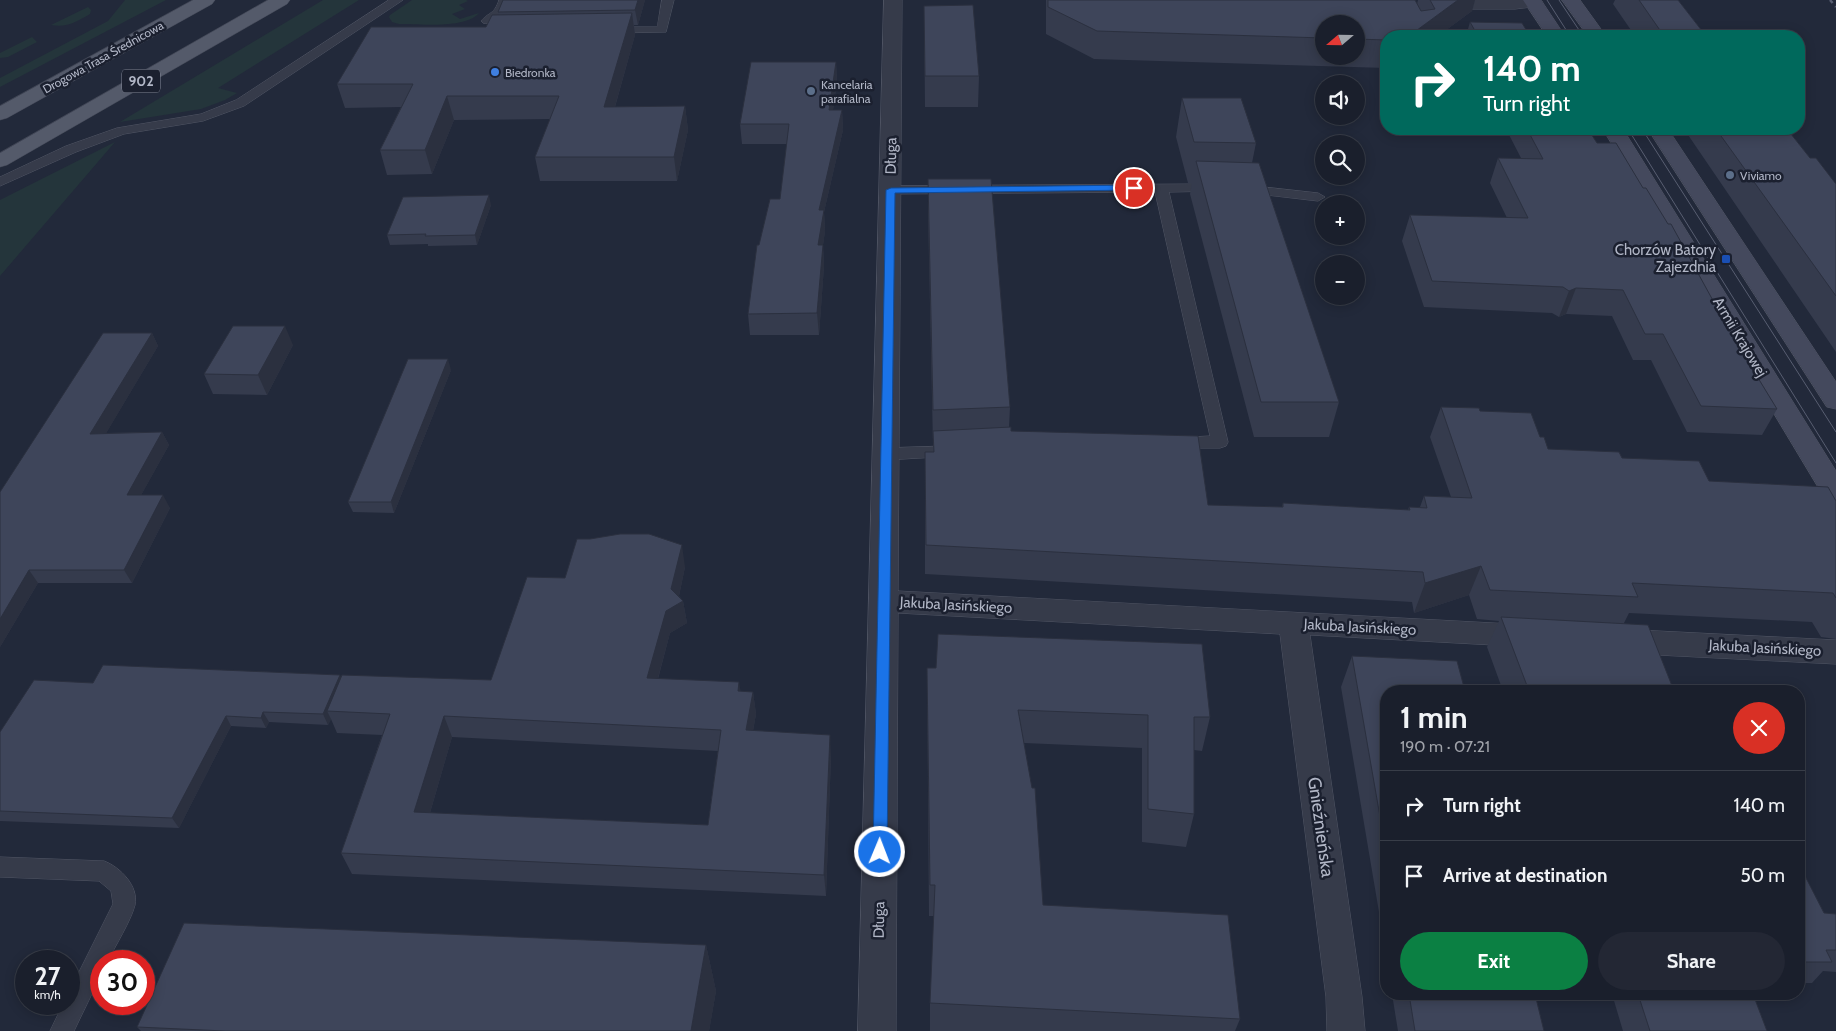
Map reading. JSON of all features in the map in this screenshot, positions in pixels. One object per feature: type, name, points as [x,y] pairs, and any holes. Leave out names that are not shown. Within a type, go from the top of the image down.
[{"type":"main road","name":"Drogowa Trasa Średnicowa","points":[[0,114],[206,0]]},
{"type":"main road","name":"902","points":[[0,161],[281,0]]},
{"type":"street","name":"Długa","points":[[877,1031],[893,0]]},
{"type":"street","points":[[1570,0],[1592,30]]},
{"type":"street","points":[[1423,4],[1516,4],[1538,1],[1553,30]]},
{"type":"street","name":"Armii Krajowej","points":[[1617,135],[1836,494]]},
{"type":"street","points":[[1662,135],[1836,401]]},
{"type":"street","name":"Jakuba Jasińskiego","points":[[884,601],[1560,638]]},
{"type":"street","name":"Gnieźnieńska","points":[[1293,623],[1343,987],[1346,1031]]},
{"type":"street","name":"Jakuba Jasińskiego","points":[[1589,639],[1836,652]]},
{"type":"lane","points":[[0,182],[71,150],[121,131],[202,117],[240,103],[397,0]]},
{"type":"lane","points":[[487,21],[500,12],[506,0]]},
{"type":"lane","points":[[596,31],[662,30],[668,0]]},
{"type":"lane","points":[[341,35],[370,34]]},
{"type":"lane","points":[[891,190],[1238,188],[1315,197]]},
{"type":"lane","points":[[1161,189],[1220,442],[1163,443]]},
{"type":"lane","points":[[886,454],[963,452]]},
{"type":"lane","points":[[0,868],[104,871],[120,886],[124,904],[62,1031]]},
{"type":"shaded area","points":[[125,0],[166,0],[0,87],[0,78],[108,21]]},
{"type":"shaded area","points":[[323,0],[359,0],[218,88],[237,93],[225,100],[201,109],[120,122]]},
{"type":"shaded area","points":[[412,0],[466,0],[468,1],[459,5],[465,9],[452,14],[460,19],[479,13],[473,18],[453,24],[418,25],[392,22],[389,17],[390,15]]},
{"type":"shaded area","points":[[88,7],[91,10],[90,14],[76,22],[62,26],[51,25]]},
{"type":"shaded area","points":[[32,37],[37,42],[8,57],[0,58],[0,53]]},
{"type":"shaded area","points":[[115,142],[0,276],[0,200]]},
{"type":"building","points":[[503,0],[638,0],[635,10],[498,12]]},
{"type":"building","points":[[1048,0],[1415,0],[1421,11],[1435,9],[1430,0],[1458,0],[1417,30],[1380,30],[1380,40],[1365,39],[1365,15],[1315,15],[1315,38],[1097,31],[1048,7]]},
{"type":"building","points":[[1639,0],[1678,0],[1701,30],[1660,30]]},
{"type":"building","points":[[973,5],[979,76],[925,76],[924,6]]},
{"type":"building","points":[[632,13],[604,107],[685,106],[674,157],[535,157],[559,96],[447,96],[425,150],[380,150],[413,84],[337,84],[371,27],[486,27],[492,15]]},
{"type":"building","points":[[1470,22],[1522,23],[1526,30],[1475,30]]},
{"type":"building","points":[[751,62],[836,62],[829,110],[842,110],[819,210],[824,210],[818,245],[823,245],[817,313],[748,314],[757,245],[759,245],[770,199],[780,199],[789,124],[740,124]]},
{"type":"building","points":[[1182,98],[1241,98],[1256,143],[1194,142]]},
{"type":"building","points":[[1530,135],[1592,135],[1597,143],[1616,143],[1643,188],[1646,188],[1668,224],[1671,224],[1733,337],[1777,409],[1701,406],[1663,334],[1645,334],[1623,290],[1576,288],[1569,291],[1563,287],[1432,281],[1410,215],[1528,218],[1498,158],[1543,159]]},
{"type":"building","points":[[1720,135],[1792,135],[1810,158],[1816,158],[1836,184],[1836,296]]},
{"type":"building","points":[[1196,161],[1259,163],[1339,402],[1261,402]]},
{"type":"building","points":[[928,179],[991,179],[1010,407],[933,410]]},
{"type":"building","points":[[489,195],[475,235],[387,235],[403,197]]},
{"type":"building","points":[[233,326],[285,326],[258,375],[204,374]]},
{"type":"building","points":[[103,333],[152,333],[90,434],[162,432],[127,495],[163,495],[124,570],[29,570],[0,619],[0,492]]},
{"type":"building","points":[[408,359],[448,359],[391,502],[348,502]]},
{"type":"building","points":[[1441,407],[1479,408],[1480,411],[1531,413],[1540,437],[1544,437],[1548,449],[1619,452],[1622,458],[1699,461],[1709,481],[1828,487],[1836,501],[1836,598],[1833,593],[1632,583],[1638,597],[1490,590],[1481,566],[1425,583],[1423,572],[926,545],[925,452],[934,452],[933,431],[1011,427],[1011,431],[1198,436],[1208,505],[1283,507],[1283,503],[1410,510],[1409,507],[1427,508],[1424,496],[1472,498]]},
{"type":"building","points":[[620,534],[649,534],[682,545],[671,589],[683,601],[666,611],[647,678],[739,682],[738,691],[753,692],[746,730],[830,735],[824,875],[341,853],[390,714],[327,711],[342,675],[491,680],[527,577],[565,578],[577,539],[590,539]],"holes":[[[444,716],[721,730],[708,825],[414,812]]]},
{"type":"building","points":[[1501,617],[1648,625],[1672,685],[1527,685]]},
{"type":"building","points":[[938,634],[1202,644],[1210,717],[1194,717],[1194,814],[1148,809],[1148,715],[1018,710],[1032,788],[1035,788],[1043,905],[1228,915],[1240,1019],[930,1003],[935,885],[930,885],[927,668],[936,668]]},
{"type":"building","points":[[1352,656],[1457,661],[1463,685],[1380,685],[1380,817]]},
{"type":"building","points":[[103,665],[340,675],[323,714],[263,712],[261,718],[226,716],[172,818],[0,811],[0,732],[34,680],[93,683]]},
{"type":"building","points":[[1805,876],[1824,913],[1836,914],[1836,950],[1826,950],[1832,962],[1805,962]]},
{"type":"building","points":[[184,923],[706,945],[691,1031],[225,1031],[137,1027],[142,1015],[155,1015],[155,987]]},
{"type":"building","points":[[1410,1000],[1536,1000],[1544,1031],[1415,1031]]},
{"type":"building","points":[[1640,1000],[1755,1000],[1767,1031],[1650,1031]]},
{"type":"tram line","points":[[1547,0],[1566,30]]},
{"type":"tram line","points":[[1559,0],[1579,30]]},
{"type":"tram line","points":[[1632,135],[1836,463]]},
{"type":"tram line","points":[[1646,135],[1836,432]]},
{"type":"railway","points":[[1830,0],[1836,7]]},
{"type":"place","name":"Biedronka","points":[[495,72]]},
{"type":"place","name":"Kancelaria parafialna","points":[[811,91]]},
{"type":"place","name":"Viviamo","points":[[1730,175]]},
{"type":"place","name":"Chorzów Batory Zajezdnia","points":[[1726,259]]},
{"type":"route","points":[[880,852],[891,190],[1134,188]]}]
